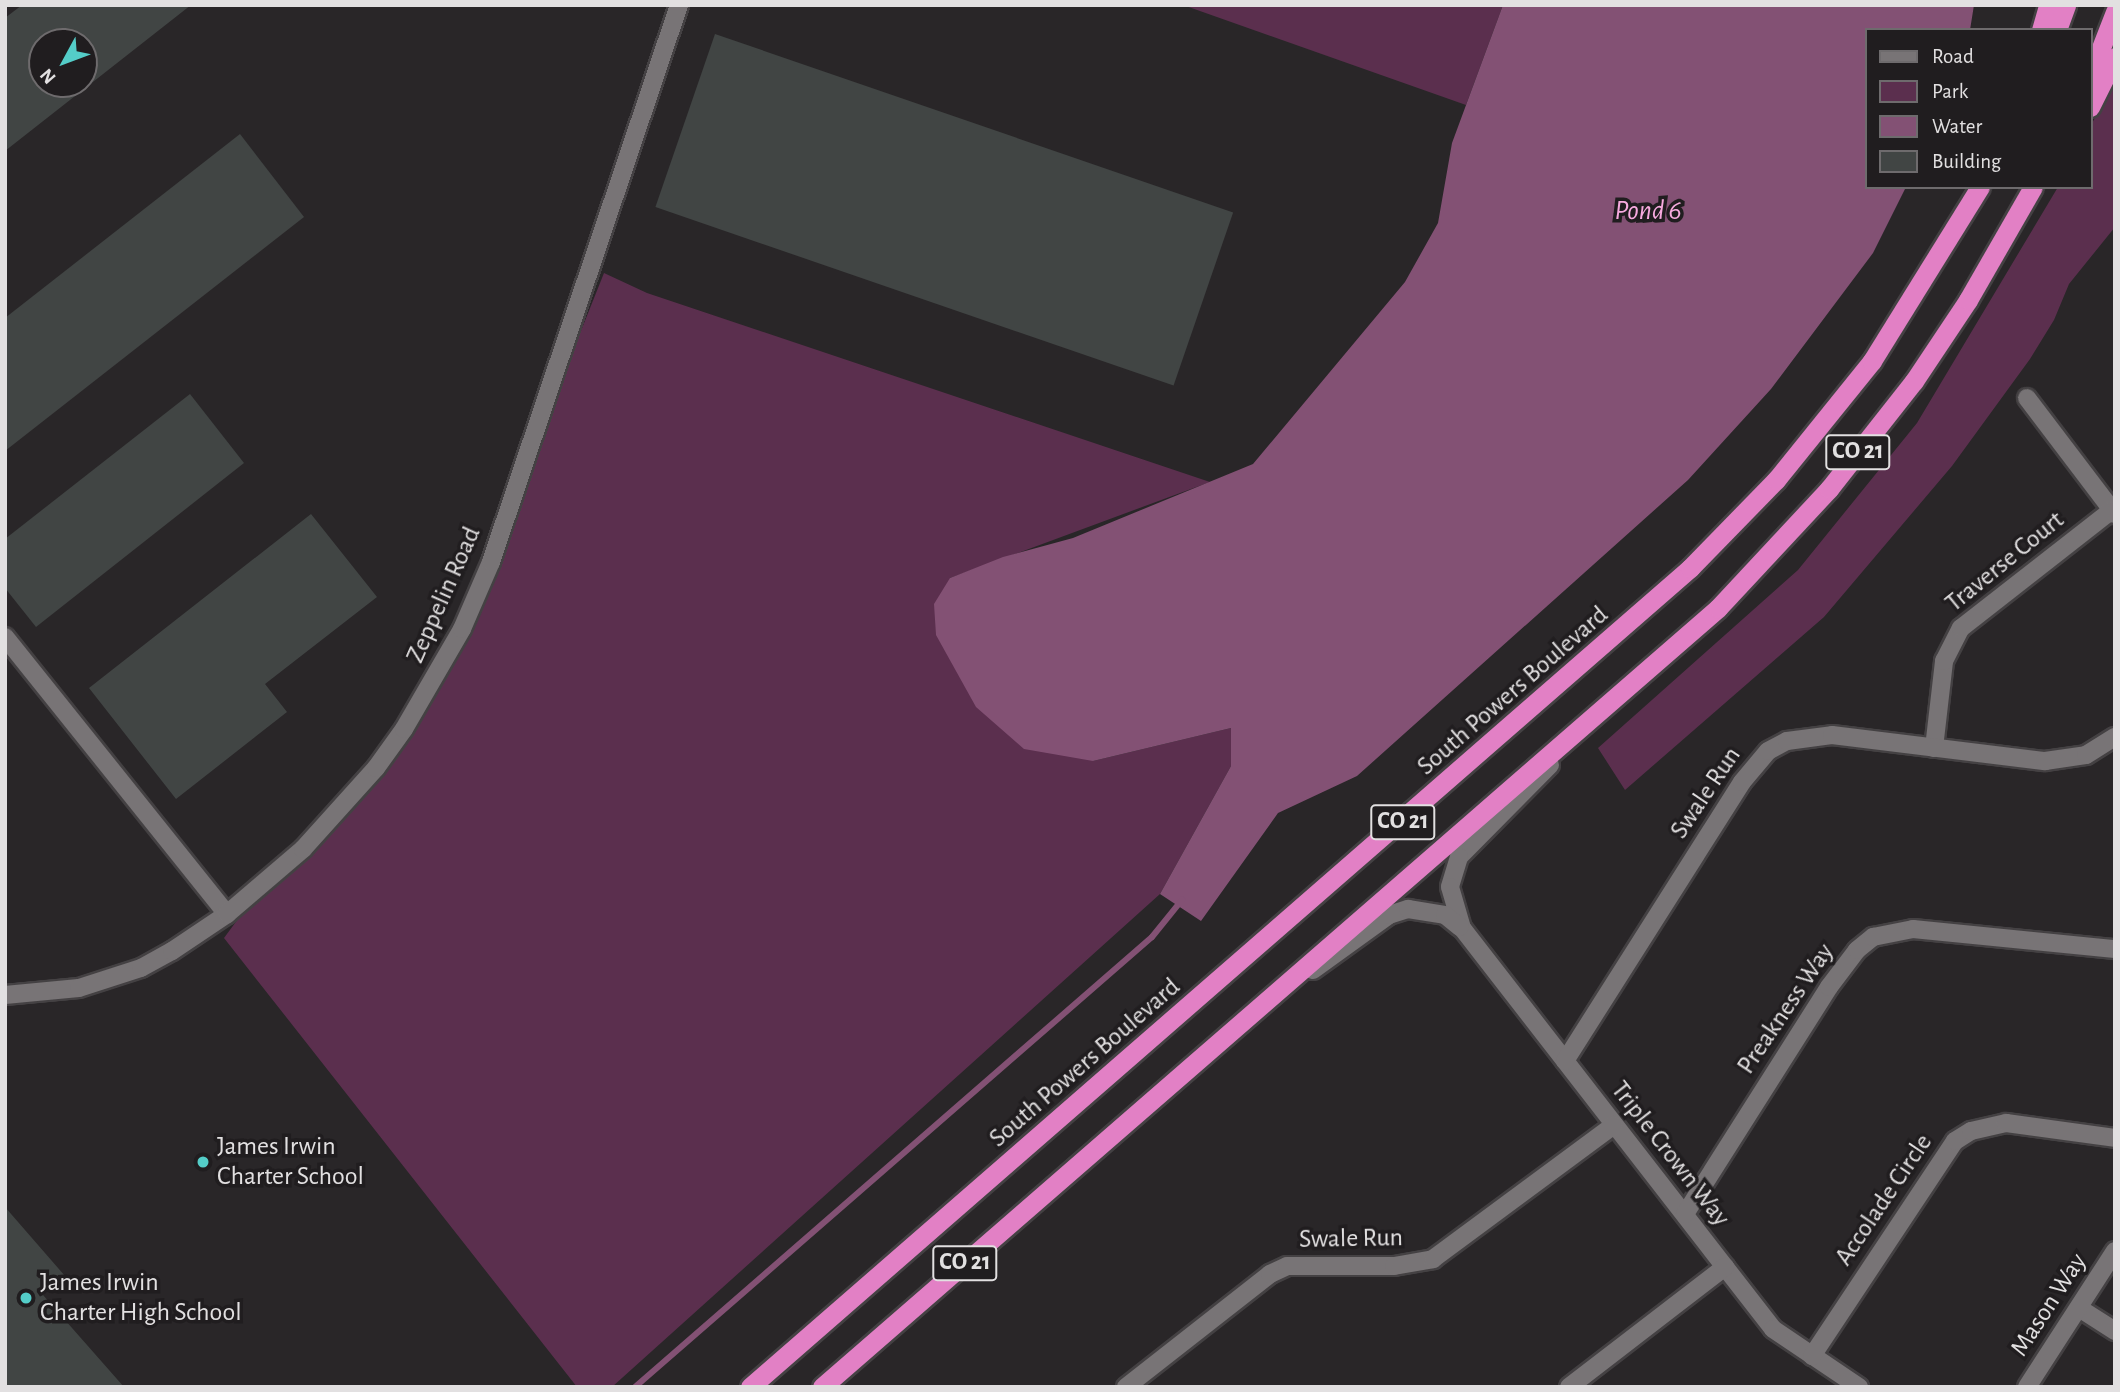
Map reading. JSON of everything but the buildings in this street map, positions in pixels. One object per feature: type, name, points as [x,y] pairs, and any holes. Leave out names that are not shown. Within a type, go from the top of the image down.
[{"type":"highway","points":[[2042,28],[2048,5]]},
{"type":"highway","points":[[2058,28],[2066,5]]},
{"type":"highway","points":[[2092,71],[2115,12]]},
{"type":"highway","points":[[2092,103],[2115,57]]},
{"type":"highway","name":"South Powers Boulevard","points":[[750,1387],[1690,568],[1776,480],[1872,361],[1979,189]]},
{"type":"highway","name":"CO 21","points":[[822,1387],[1599,715],[1769,557],[1906,392],[1968,300],[2032,189]]},
{"type":"highway","points":[[1968,300],[2043,189]]},
{"type":"street","name":"Zeppelin Road","points":[[5,995],[79,988],[141,968],[227,914],[303,849],[376,768],[462,629],[499,539],[679,5]]},
{"type":"street","points":[[2027,398],[2113,512]]},
{"type":"street","name":"Traverse Court","points":[[1934,748],[1944,661],[1961,628],[2113,512]]},
{"type":"street","points":[[5,637],[227,914]]},
{"type":"street","name":"Triple Crown Way","points":[[1462,928],[1450,887],[1459,857],[1599,715]]},
{"type":"street","name":"Swale Run","points":[[1564,1062],[1742,782],[1768,751],[1787,741],[1832,735],[2066,760],[2086,755],[2115,737]]},
{"type":"street","name":"Triple Crown Way","points":[[1242,1022],[1389,915],[1426,908],[1445,915],[1462,928],[1773,1329],[1856,1386]]},
{"type":"street","name":"Preakness Way","points":[[1685,1214],[1829,987],[1857,950],[1873,937],[1913,929],[2115,950]]},
{"type":"street","name":"Accolade Circle","points":[[1812,1356],[1955,1141],[1971,1131],[2006,1123],[2115,1138]]},
{"type":"street","name":"Swale Run","points":[[1126,1387],[1270,1274],[1287,1266],[1394,1266],[1433,1259],[1614,1125]]},
{"type":"street","name":"Mason Way","points":[[2027,1387],[2115,1251]]},
{"type":"street","points":[[1569,1387],[1725,1267]]},
{"type":"street","points":[[2079,1308],[2115,1331]]},
{"type":"green space","points":[[1183,5],[1503,5],[1466,105]]},
{"type":"green space","points":[[2115,81],[2115,227],[2069,284],[2054,320],[2030,359],[1952,466],[1824,617],[1625,790],[1598,748],[1798,570],[1917,423],[2057,189],[2092,189],[2092,123]]},
{"type":"green space","points":[[604,273],[647,293],[1210,482],[950,578],[1093,761],[1231,728],[1231,766],[1160,894],[612,1387],[577,1387],[224,938],[263,885],[339,811],[462,629]]},
{"type":"water","name":"Pond 6","points":[[1503,5],[1974,5],[1970,28],[1864,28],[1864,189],[1905,189],[1873,253],[1771,389],[1688,480],[1357,776],[1278,813],[1201,921],[1160,894],[1231,766],[1231,728],[1093,761],[1024,749],[976,707],[936,635],[934,604],[950,578],[1003,557],[1073,538],[1253,464],[1405,282],[1438,223],[1452,143]]},
{"type":"waterway","points":[[635,1387],[1152,937],[1182,900]]},
{"type":"place","name":"James Irwin Charter School","points":[[203,1162]]},
{"type":"place","name":"James Irwin Charter High School","points":[[26,1298]]}]
